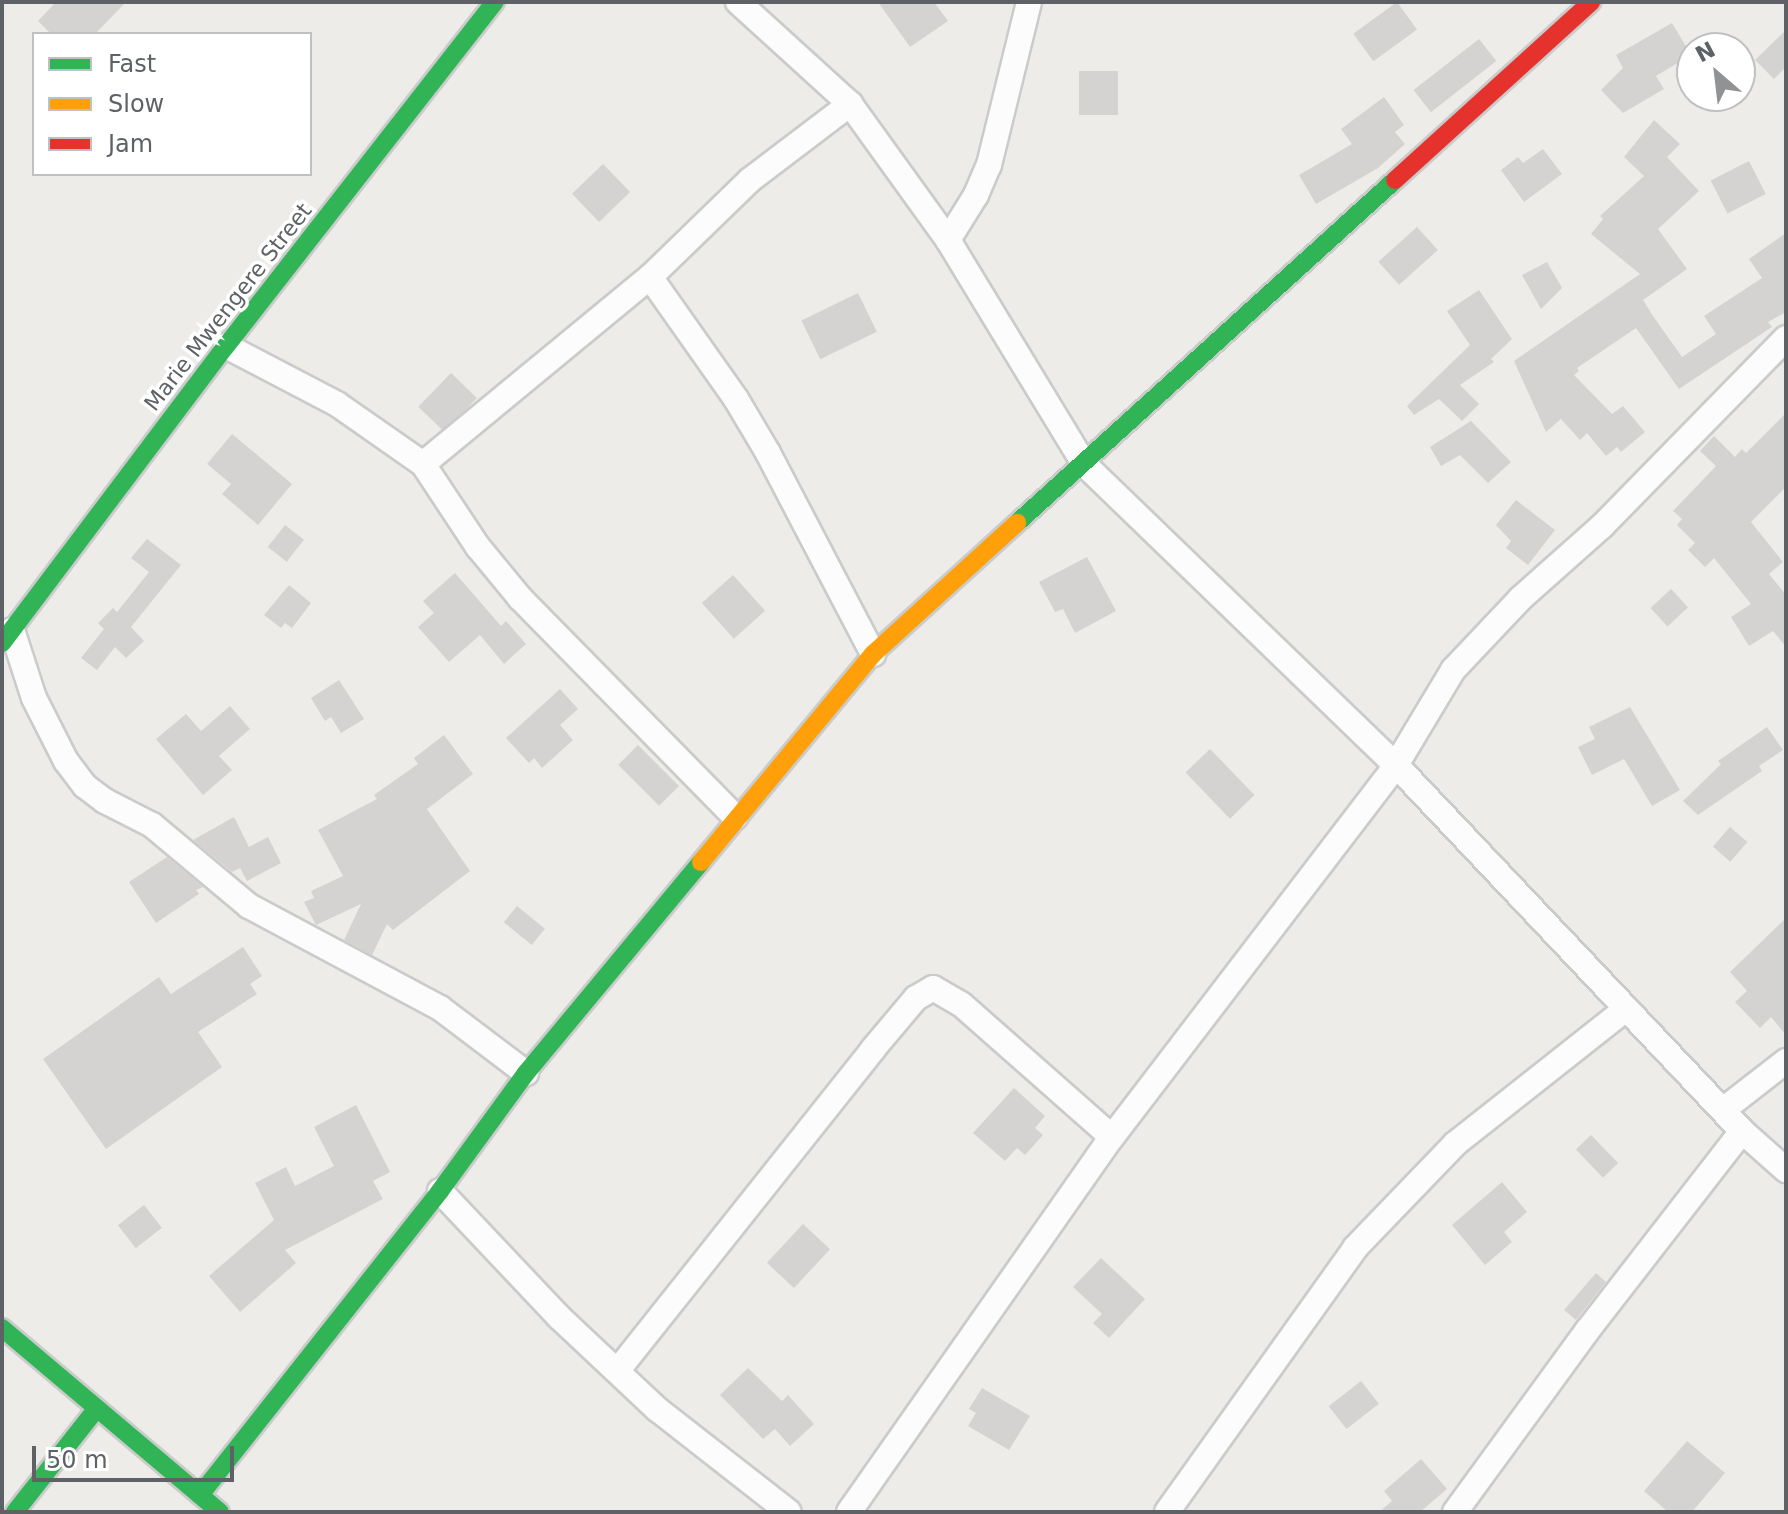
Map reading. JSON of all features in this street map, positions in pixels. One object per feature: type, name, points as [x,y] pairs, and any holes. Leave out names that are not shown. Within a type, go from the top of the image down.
[{"type":"street","name":"Marie Mwengere Street","points":[[7,636],[226,346],[495,2]]},
{"type":"street","points":[[738,2],[850,104],[948,240],[1084,464],[1396,765],[1742,1131],[1786,1170]]},
{"type":"street","points":[[948,240],[976,195],[989,165],[1029,2]]},
{"type":"street","points":[[200,1495],[440,1191],[526,1073],[873,654],[1591,2]]},
{"type":"street","points":[[423,464],[650,277],[750,180],[850,104]]},
{"type":"street","points":[[650,277],[744,413],[873,654]]},
{"type":"street","points":[[849,1512],[1112,1137],[1396,765],[1453,670],[1521,598],[1602,526],[1786,338]]},
{"type":"street","points":[[226,346],[337,404],[423,464],[478,547],[520,598],[735,817]]},
{"type":"street","points":[[7,636],[66,761],[85,786],[105,801],[152,825],[249,906],[440,1008],[526,1073]]},
{"type":"street","points":[[618,1370],[873,1049],[916,998],[933,988],[961,1004],[1112,1137]]},
{"type":"street","points":[[1167,1512],[1355,1248],[1455,1144],[1626,1009]]},
{"type":"street","points":[[1723,1110],[1786,1061]]},
{"type":"street","points":[[1455,1512],[1587,1331],[1742,1131]]},
{"type":"street","points":[[440,1191],[559,1317],[657,1409],[789,1512]]},
{"type":"street","points":[[2,1328],[220,1512]]},
{"type":"street","points":[[15,1512],[97,1408]]},
{"type":"building","points":[[56,2],[126,2],[97,32],[49,32],[38,21]]},
{"type":"building","points":[[878,2],[934,2],[948,21],[910,47]]},
{"type":"building","points":[[1397,2],[1417,30],[1373,61],[1353,34]]},
{"type":"building","points":[[1672,23],[1677,32],[1676,64],[1656,76],[1664,89],[1623,113],[1601,90],[1623,68],[1616,55]]},
{"type":"building","points":[[1786,30],[1786,67],[1774,79],[1756,59]]},
{"type":"building","points":[[1479,39],[1496,61],[1431,112],[1414,90]]},
{"type":"building","points":[[1079,71],[1118,71],[1118,115],[1079,115]]},
{"type":"building","points":[[1384,97],[1404,125],[1395,132],[1405,144],[1378,168],[1316,204],[1299,175],[1352,144],[1341,129]]},
{"type":"building","points":[[1654,120],[1680,144],[1667,157],[1699,191],[1658,229],[1687,269],[1643,300],[1653,316],[1682,357],[1716,334],[1704,316],[1762,278],[1749,259],[1786,233],[1786,312],[1768,322],[1772,327],[1679,389],[1636,328],[1577,368],[1579,371],[1574,375],[1612,414],[1623,406],[1645,432],[1621,452],[1617,447],[1606,456],[1587,433],[1580,440],[1561,419],[1546,432],[1514,361],[1640,274],[1591,234],[1603,219],[1600,216],[1644,176],[1624,157]]},
{"type":"building","points":[[1543,149],[1562,174],[1524,202],[1501,170],[1518,157],[1523,163]]},
{"type":"building","points":[[1749,161],[1766,194],[1727,213],[1711,181]]},
{"type":"building","points":[[603,164],[630,192],[599,222],[572,194]]},
{"type":"building","points":[[1417,227],[1438,250],[1399,285],[1378,262]]},
{"type":"building","points":[[1547,262],[1562,288],[1541,309],[1522,275]]},
{"type":"building","points":[[1479,290],[1512,339],[1491,359],[1494,362],[1460,385],[1479,404],[1462,421],[1439,399],[1414,415],[1407,406],[1470,345],[1447,311]]},
{"type":"building","points":[[858,293],[877,332],[820,359],[801,321]]},
{"type":"building","points":[[451,373],[477,398],[444,432],[418,407]]},
{"type":"building","points":[[1786,413],[1786,487],[1751,522],[1783,562],[1769,574],[1786,595],[1786,647],[1773,631],[1749,646],[1731,617],[1751,604],[1714,558],[1705,567],[1688,550],[1695,543],[1677,525],[1682,519],[1673,511],[1716,466],[1700,451],[1714,436],[1735,457],[1742,449],[1746,453]]},
{"type":"building","points":[[1471,421],[1511,462],[1488,483],[1460,455],[1441,466],[1430,447]]},
{"type":"building","points":[[232,434],[292,484],[258,525],[222,494],[231,484],[207,464]]},
{"type":"building","points":[[1516,500],[1555,530],[1528,565],[1506,548],[1511,541],[1496,525]]},
{"type":"building","points":[[285,525],[304,540],[287,562],[268,547]]},
{"type":"building","points":[[147,539],[181,565],[131,627],[144,641],[126,658],[115,647],[97,670],[81,658],[104,629],[98,623],[113,608],[117,612],[149,572],[131,558]]},
{"type":"building","points":[[1087,557],[1116,611],[1075,633],[1063,609],[1055,612],[1039,582]]},
{"type":"building","points":[[455,573],[501,626],[506,621],[526,644],[504,664],[480,635],[449,662],[418,627],[434,613],[423,601]]},
{"type":"building","points":[[733,575],[765,611],[734,639],[702,603]]},
{"type":"building","points":[[289,585],[311,603],[292,628],[285,623],[281,628],[264,615]]},
{"type":"building","points":[[1671,589],[1688,607],[1668,626],[1651,608]]},
{"type":"building","points":[[339,680],[364,719],[341,733],[331,717],[325,721],[311,698]]},
{"type":"building","points":[[560,689],[578,709],[560,725],[573,740],[542,768],[534,758],[529,763],[506,738]]},
{"type":"building","points":[[230,706],[250,729],[219,756],[232,770],[203,795],[156,739],[186,714],[201,731]]},
{"type":"building","points":[[1630,707],[1680,790],[1652,806],[1624,759],[1592,775],[1578,747],[1595,739],[1589,727]]},
{"type":"building","points":[[1767,727],[1783,750],[1759,766],[1762,771],[1698,815],[1683,801],[1721,764],[1718,761]]},
{"type":"building","points":[[444,735],[473,774],[427,809],[470,871],[393,930],[387,924],[372,955],[344,940],[361,904],[316,925],[304,902],[314,898],[311,891],[343,876],[318,830],[377,799],[374,795],[418,764],[414,758]]},
{"type":"building","points":[[638,745],[679,786],[659,806],[618,765]]},
{"type":"building","points":[[1210,749],[1254,795],[1230,819],[1186,773]]},
{"type":"building","points":[[234,817],[249,847],[268,837],[281,863],[247,881],[240,868],[232,872],[193,840]]},
{"type":"building","points":[[1730,827],[1747,842],[1730,862],[1713,847]]},
{"type":"building","points":[[167,857],[203,887],[196,890],[199,894],[156,923],[129,882]]},
{"type":"building","points":[[517,906],[545,929],[532,945],[504,922]]},
{"type":"building","points":[[1786,918],[1786,1035],[1771,1017],[1760,1028],[1735,1002],[1747,991],[1730,972]]},
{"type":"building","points":[[243,947],[262,976],[250,984],[257,994],[198,1032],[222,1067],[106,1149],[43,1059],[159,977],[171,994]]},
{"type":"building","points":[[1014,1088],[1045,1116],[1035,1128],[1043,1135],[1025,1155],[1017,1148],[1005,1161],[973,1133]]},
{"type":"building","points":[[356,1105],[390,1172],[373,1181],[383,1199],[285,1250],[296,1263],[240,1312],[209,1276],[274,1220],[255,1183],[286,1167],[295,1186],[334,1166],[314,1127]]},
{"type":"building","points":[[1591,1135],[1618,1163],[1603,1178],[1576,1150]]},
{"type":"building","points":[[1502,1182],[1527,1212],[1504,1232],[1512,1242],[1485,1265],[1452,1225]]},
{"type":"building","points":[[144,1205],[162,1228],[136,1248],[118,1225]]},
{"type":"building","points":[[803,1224],[830,1249],[794,1288],[767,1263]]},
{"type":"building","points":[[1101,1258],[1145,1299],[1109,1338],[1093,1323],[1102,1314],[1073,1287]]},
{"type":"building","points":[[1596,1273],[1606,1282],[1576,1320],[1564,1310]]},
{"type":"building","points":[[748,1368],[782,1401],[788,1395],[814,1424],[790,1446],[775,1429],[763,1439],[720,1395]]},
{"type":"building","points":[[1361,1381],[1379,1404],[1347,1429],[1329,1406]]},
{"type":"building","points":[[982,1388],[1030,1416],[1009,1450],[968,1426],[976,1413],[969,1409]]},
{"type":"building","points":[[1687,1441],[1725,1473],[1692,1512],[1668,1512],[1644,1491]]},
{"type":"building","points":[[1421,1459],[1447,1489],[1420,1512],[1379,1512],[1392,1501],[1384,1491]]},
{"type":"traffic: fast","points":[[2,643],[226,346],[495,2]]},
{"type":"traffic: fast","points":[[1017,523],[1395,180]]},
{"type":"traffic: fast","points":[[200,1495],[440,1191],[526,1073],[701,862]]},
{"type":"traffic: fast","points":[[2,1328],[220,1512]]},
{"type":"traffic: fast","points":[[15,1512],[97,1408]]},
{"type":"traffic: slow","points":[[701,862],[873,654],[1017,523]]},
{"type":"traffic: jam","points":[[1395,180],[1591,2]]}]
